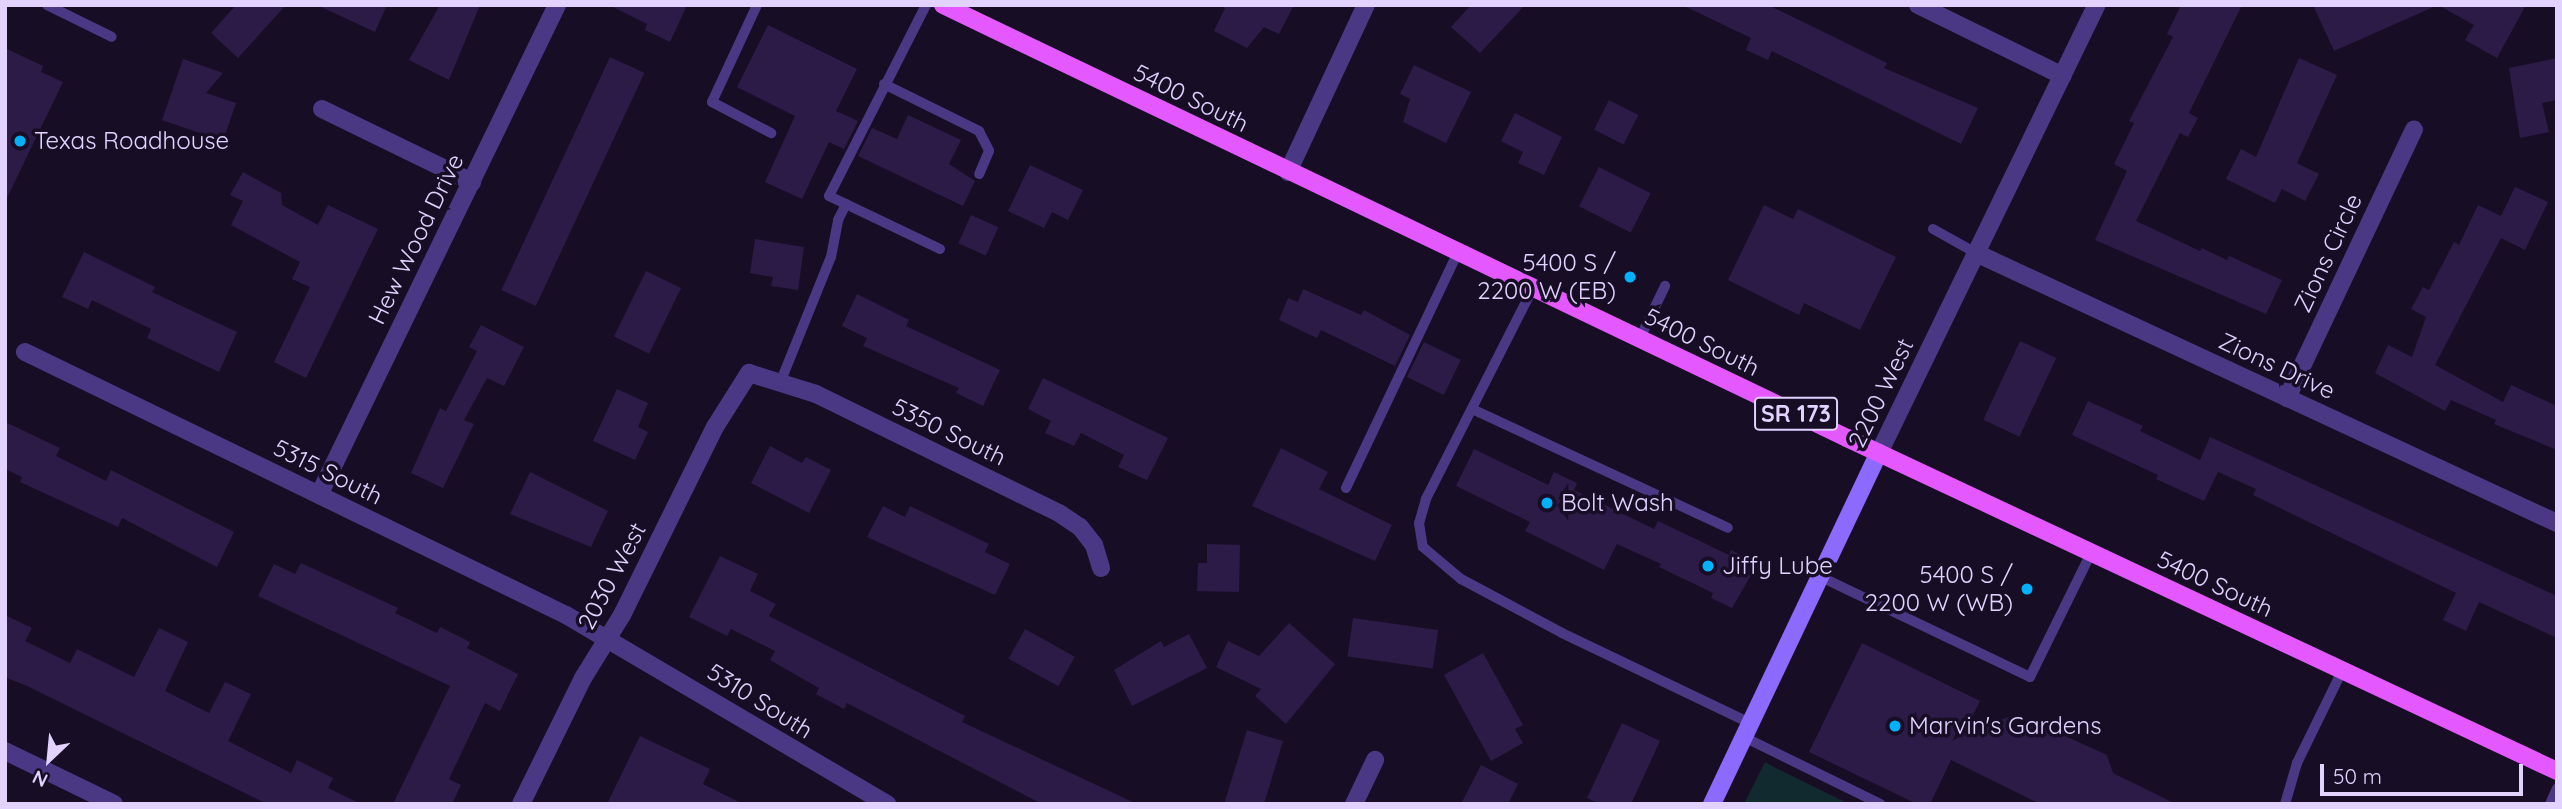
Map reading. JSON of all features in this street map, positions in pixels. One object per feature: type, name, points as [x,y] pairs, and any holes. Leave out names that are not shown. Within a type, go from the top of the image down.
[{"type":"main road","name":"5400 South","points":[[943,5],[1879,453],[2557,771]]},
{"type":"street","name":"Hew Wood Drive","points":[[319,495],[557,5]]},
{"type":"street","points":[[1288,172],[1366,5]]},
{"type":"street","points":[[1918,5],[2063,76]]},
{"type":"street","name":"2200 West","points":[[1712,804],[1819,576],[2097,5]]},
{"type":"street","points":[[322,108],[472,182]]},
{"type":"street","name":"Zions Circle","points":[[2287,398],[2414,129]]},
{"type":"street","name":"Zions Drive","points":[[1976,253],[2557,523]]},
{"type":"street","name":"5315 South","points":[[25,352],[607,639]]},
{"type":"street","name":"5350 South","points":[[749,373],[816,394],[1059,513],[1080,527],[1094,545],[1101,568]]},
{"type":"street","name":"2030 West","points":[[521,804],[715,427],[749,373]]},
{"type":"street","name":"5310 South","points":[[607,639],[887,804]]},
{"type":"street","points":[[5,751],[114,804]]},
{"type":"street","points":[[1354,804],[1375,760]]},
{"type":"lane","points":[[47,5],[113,37]]},
{"type":"lane","points":[[926,5],[895,72],[884,84],[829,196],[940,249]]},
{"type":"lane","points":[[752,7],[712,102],[771,133]]},
{"type":"lane","points":[[884,84],[979,131],[989,151],[979,174]]},
{"type":"lane","points":[[780,383],[831,257],[838,220],[846,204]]},
{"type":"lane","points":[[1933,229],[1976,253]]},
{"type":"lane","points":[[1346,488],[1458,252]]},
{"type":"lane","points":[[1640,338],[1665,286]]},
{"type":"lane","points":[[1533,288],[1420,513],[1419,536],[1433,559],[1562,633],[1747,730],[1880,804]]},
{"type":"lane","points":[[1472,409],[1728,528]]},
{"type":"lane","points":[[1819,576],[2030,677],[2091,553]]},
{"type":"lane","points":[[2285,804],[2297,763],[2342,671]]},
{"type":"lane","points":[[2550,804],[2557,788]]},
{"type":"green space","points":[[1765,762],[1774,767],[1849,804],[1744,804]]},
{"type":"building","points":[[236,5],[286,5],[238,58],[211,33]]},
{"type":"building","points":[[317,5],[387,5],[375,32]]},
{"type":"building","points":[[440,5],[480,5],[449,80],[409,60]]},
{"type":"building","points":[[609,5],[687,5],[670,42],[645,30],[647,24]]},
{"type":"building","points":[[1220,5],[1294,5],[1279,34],[1264,27],[1247,48],[1214,31],[1225,8]]},
{"type":"building","points":[[1471,5],[1525,5],[1480,53],[1451,27]]},
{"type":"building","points":[[1682,5],[1768,5],[1887,63],[1884,68],[1978,108],[1961,144],[1772,51],[1768,60],[1746,50],[1751,38]]},
{"type":"building","points":[[2181,5],[2242,5],[2189,113],[2198,118],[2188,137],[2180,133],[2136,221],[2200,251],[2202,248],[2227,260],[2229,256],[2282,280],[2266,314],[2095,240],[2127,171],[2114,164],[2134,123],[2129,121],[2173,37],[2167,34]]},
{"type":"building","points":[[2313,5],[2438,5],[2334,51]]},
{"type":"building","points":[[2438,5],[2526,5],[2497,58],[2465,40],[2474,25]]},
{"type":"building","points":[[768,25],[857,69],[836,111],[858,121],[844,149],[829,142],[802,199],[765,182],[795,116],[737,87]]},
{"type":"building","name":"Texas Roadhouse","points":[[5,48],[43,66],[41,72],[63,82],[5,202]]},
{"type":"building","points":[[610,57],[644,73],[536,306],[501,290]]},
{"type":"building","points":[[2299,58],[2337,75],[2297,163],[2319,174],[2305,201],[2282,189],[2275,203],[2226,179],[2241,149],[2256,157]]},
{"type":"building","points":[[2557,58],[2557,100],[2542,103],[2549,132],[2520,138],[2509,68]]},
{"type":"building","points":[[183,59],[223,73],[206,93],[236,103],[223,141],[162,120]]},
{"type":"building","points":[[1414,65],[1471,92],[1446,143],[1403,122],[1410,99],[1400,94]]},
{"type":"building","points":[[1609,100],[1638,115],[1623,144],[1594,129]]},
{"type":"building","points":[[1515,113],[1562,137],[1544,175],[1518,163],[1523,152],[1501,141]]},
{"type":"building","points":[[908,115],[961,140],[949,164],[975,181],[963,206],[858,156],[872,128],[897,139]]},
{"type":"building","points":[[1030,165],[1083,190],[1068,220],[1052,212],[1044,228],[1008,211]]},
{"type":"building","points":[[1599,167],[1651,193],[1631,233],[1579,206]]},
{"type":"building","points":[[243,172],[281,193],[282,205],[318,225],[328,205],[378,229],[306,378],[274,362],[310,287],[292,279],[300,262],[231,225],[243,201],[230,195]]},
{"type":"building","points":[[2515,187],[2548,202],[2525,250],[2501,238],[2435,365],[2503,402],[2511,385],[2557,406],[2557,450],[2494,424],[2496,420],[2451,400],[2445,411],[2375,373],[2388,345],[2412,357],[2426,317],[2411,309],[2423,287],[2429,290],[2454,242],[2459,245],[2478,205],[2501,216]]},
{"type":"building","points":[[1764,205],[1793,219],[1798,209],[1896,257],[1860,330],[1804,303],[1799,315],[1728,280]]},
{"type":"building","points":[[971,215],[998,227],[986,256],[958,243]]},
{"type":"building","points":[[755,239],[804,247],[798,290],[771,286],[773,277],[750,273]]},
{"type":"building","points":[[84,252],[155,287],[152,292],[237,332],[219,372],[147,338],[151,329],[92,300],[88,309],[62,297]]},
{"type":"building","points":[[646,271],[681,288],[649,354],[614,337]]},
{"type":"building","points":[[1303,289],[1361,315],[1364,310],[1410,335],[1395,366],[1321,330],[1317,338],[1279,320],[1288,298],[1298,302]]},
{"type":"building","points":[[857,294],[909,320],[906,326],[1000,370],[983,406],[956,393],[959,388],[863,346],[867,338],[842,326]]},
{"type":"building","points":[[481,325],[524,347],[504,386],[487,378],[464,420],[474,424],[443,488],[411,473],[440,408],[446,411],[477,351],[469,347]]},
{"type":"building","points":[[2020,341],[2056,358],[2019,437],[1983,420]]},
{"type":"building","points":[[1424,342],[1461,360],[1444,395],[1407,377]]},
{"type":"building","points":[[1043,378],[1168,438],[1147,480],[1118,467],[1124,455],[1081,433],[1074,446],[1045,433],[1051,421],[1028,409]]},
{"type":"building","points":[[617,389],[648,403],[638,427],[648,432],[635,460],[593,441]]},
{"type":"building","points":[[2088,401],[2143,426],[2140,431],[2200,460],[2210,437],[2557,596],[2557,638],[2479,602],[2466,631],[2443,620],[2456,593],[2253,495],[2256,489],[2218,472],[2204,501],[2156,479],[2158,475],[2072,435]]},
{"type":"building","points":[[5,422],[60,448],[56,456],[106,481],[111,470],[234,532],[217,567],[122,518],[118,527],[20,482],[22,477],[5,469]]},
{"type":"building","points":[[770,446],[802,463],[806,457],[831,470],[809,513],[751,483]]},
{"type":"building","points":[[1281,448],[1328,472],[1319,489],[1392,525],[1375,561],[1252,506]]},
{"type":"building","name":"Bolt Wash","points":[[1474,449],[1548,485],[1554,472],[1577,483],[1574,490],[1654,529],[1658,521],[1729,555],[1731,550],[1758,563],[1732,608],[1711,598],[1713,593],[1659,567],[1661,564],[1617,544],[1604,570],[1525,531],[1530,522],[1456,486]]},
{"type":"building","points":[[530,472],[608,511],[591,547],[510,514]]},
{"type":"building","points":[[883,506],[905,517],[910,506],[989,544],[985,552],[1010,564],[995,595],[867,537]]},
{"type":"building","points":[[1207,544],[1240,545],[1239,592],[1197,591],[1198,563],[1207,563]]},
{"type":"building","points":[[720,556],[758,574],[750,591],[776,604],[769,616],[965,716],[962,722],[1137,804],[1042,804],[847,703],[844,709],[816,694],[819,688],[770,660],[775,651],[731,629],[727,636],[689,617]]},
{"type":"building","points":[[301,563],[398,608],[395,613],[437,633],[440,627],[470,642],[467,648],[518,674],[500,711],[485,703],[449,779],[461,785],[452,804],[393,804],[450,686],[258,596],[274,564],[295,574]]},
{"type":"building","points":[[5,615],[32,628],[25,641],[70,663],[77,649],[134,677],[159,628],[188,642],[165,691],[209,713],[225,682],[251,694],[228,741],[291,773],[297,760],[333,778],[328,788],[361,804],[267,804],[27,686],[7,678],[5,682]]},
{"type":"building","points":[[1353,618],[1438,630],[1433,669],[1348,657]]},
{"type":"building","points":[[1289,623],[1335,664],[1286,724],[1255,696],[1261,689],[1216,667],[1228,641],[1259,656]]},
{"type":"building","points":[[1025,629],[1075,657],[1058,686],[1009,659]]},
{"type":"building","points":[[1189,634],[1207,668],[1132,706],[1114,670],[1161,641],[1164,647]]},
{"type":"building","name":"Marvin's Gardens","points":[[1862,643],[1980,701],[1964,733],[2017,714],[2107,755],[2113,773],[2176,804],[2040,804],[1951,760],[1930,804],[1917,804],[1809,752]]},
{"type":"building","points":[[1483,653],[1523,725],[1515,729],[1523,743],[1491,761],[1444,675]]},
{"type":"building","points":[[1622,723],[1660,741],[1631,804],[1600,804],[1587,798]]},
{"type":"building","points":[[1247,730],[1283,741],[1264,804],[1224,804]]},
{"type":"building","points":[[640,736],[710,769],[703,784],[743,804],[607,804]]},
{"type":"building","points":[[1481,765],[1518,784],[1508,804],[1461,804]]},
{"type":"place","name":"Texas Roadhouse","points":[[20,141]]},
{"type":"place","name":"5400 S / 2200 W (EB)","points":[[1630,277]]},
{"type":"place","name":"Bolt Wash","points":[[1547,503]]},
{"type":"place","name":"Jiffy Lube","points":[[1708,566]]},
{"type":"place","name":"5400 S / 2200 W (WB)","points":[[2027,589]]},
{"type":"place","name":"Marvin's Gardens","points":[[1895,726]]}]
